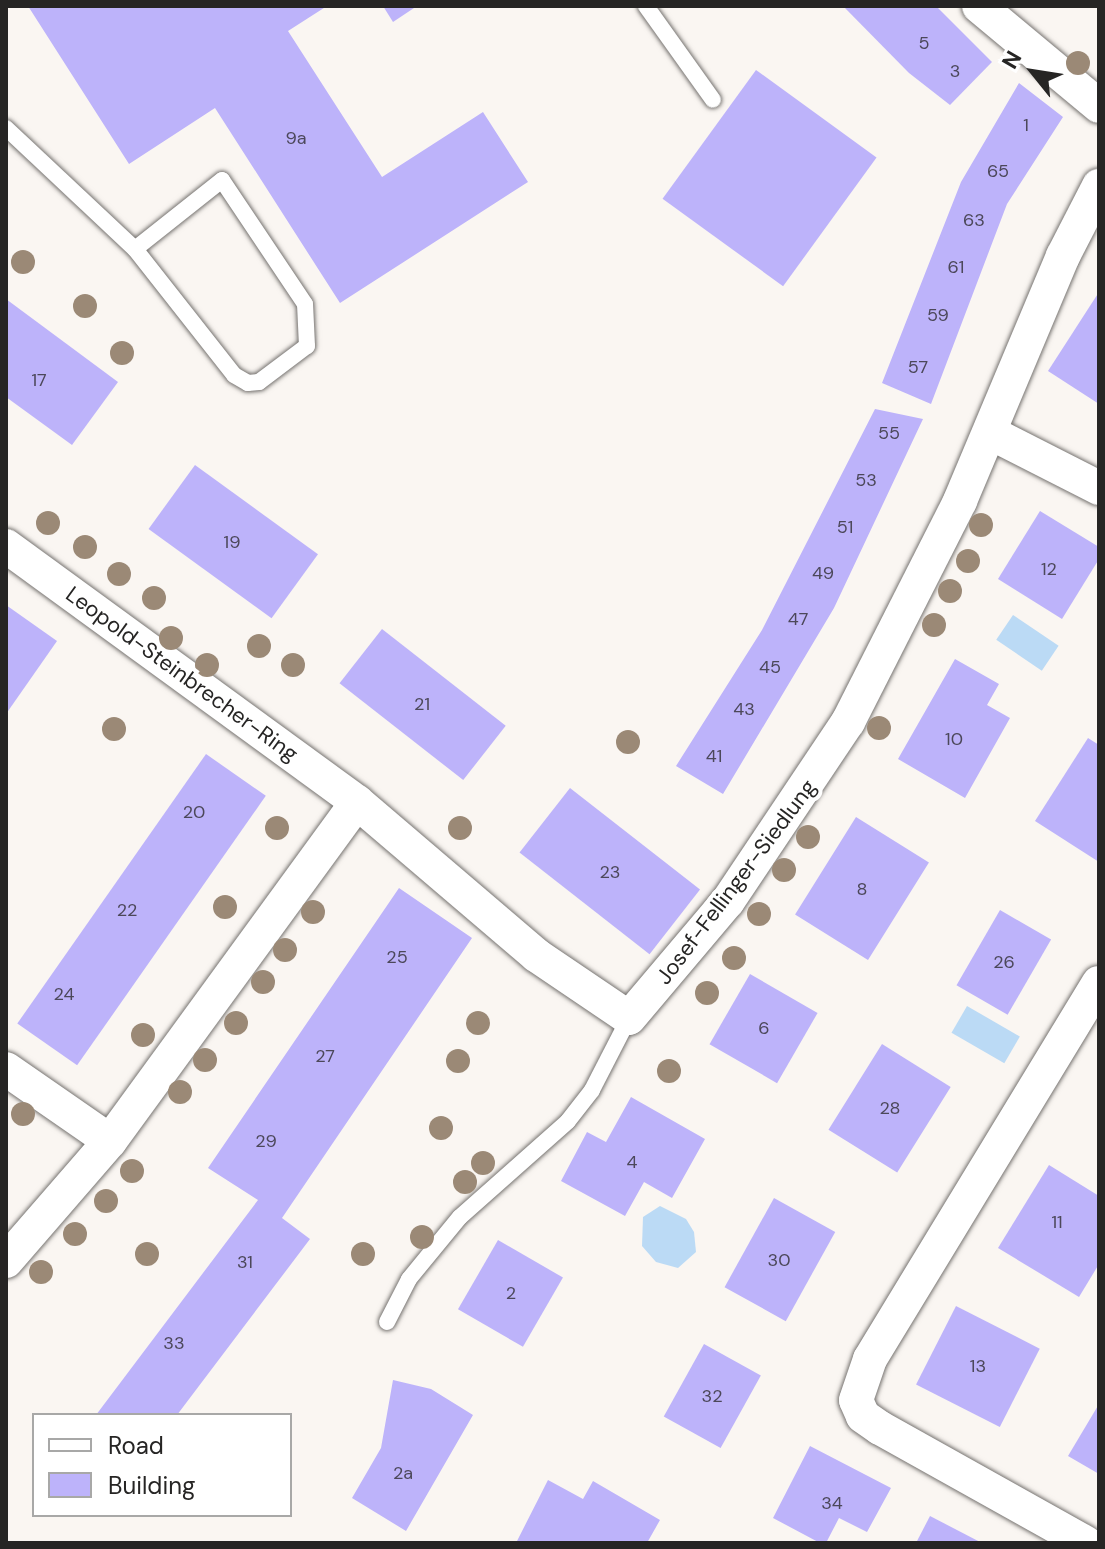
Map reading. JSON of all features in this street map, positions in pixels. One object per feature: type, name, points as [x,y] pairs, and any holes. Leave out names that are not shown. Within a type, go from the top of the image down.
[{"type":"street","points":[[979,6],[1099,106]]},
{"type":"street","name":"Josef-Fellinger-Siedlung","points":[[629,1018],[670,976],[803,796],[897,634],[991,433],[1063,256],[1099,186]]},
{"type":"street","points":[[991,433],[1099,488]]},
{"type":"street","name":"Leopold-Steinbrecher-Ring","points":[[6,546],[357,802],[536,955],[629,1018]]},
{"type":"street","points":[[6,1261],[110,1141],[357,802]]},
{"type":"street","points":[[1086,1543],[880,1428],[863,1416],[856,1400],[870,1359],[1099,983]]},
{"type":"street","points":[[6,1069],[110,1141]]},
{"type":"lane","points":[[646,6],[713,100]]},
{"type":"lane","points":[[6,128],[135,249],[234,375],[248,383],[259,382],[307,346],[305,304],[222,180],[135,249]]},
{"type":"lane","name":"Josef-Fellinger-Siedlung","points":[[387,1322],[409,1279],[439,1241],[568,1121],[592,1090],[629,1018]]},
{"type":"water","points":[[1013,615],[1059,646],[1042,671],[996,640]]},
{"type":"water","points":[[967,1006],[1020,1036],[1004,1063],[952,1033]]},
{"type":"water","points":[[660,1206],[686,1219],[694,1232],[696,1252],[678,1268],[656,1262],[642,1246],[643,1217]]},
{"type":"building","points":[[28,6],[327,6],[288,31],[382,177],[483,112],[528,182],[340,303],[215,108],[129,164]]},
{"type":"building","points":[[383,6],[417,6],[393,22]]},
{"type":"building","points":[[843,6],[936,6],[992,62],[950,105],[909,73]]},
{"type":"building","points":[[756,70],[877,158],[783,286],[663,199]]},
{"type":"building","points":[[1019,83],[1063,117],[1007,204],[931,404],[882,383],[961,182]]},
{"type":"building","points":[[1099,292],[1099,404],[1048,371]]},
{"type":"building","points":[[6,299],[118,382],[72,445],[6,397]]},
{"type":"building","points":[[875,409],[923,419],[834,608],[723,794],[676,766],[762,630]]},
{"type":"building","points":[[195,465],[318,554],[272,618],[149,529]]},
{"type":"building","points":[[1040,511],[1099,547],[1099,559],[1062,619],[998,579]]},
{"type":"building","points":[[6,605],[57,641],[6,714]]},
{"type":"building","points":[[382,629],[506,726],[463,780],[340,683]]},
{"type":"building","points":[[955,659],[999,684],[987,705],[1010,718],[965,798],[898,759]]},
{"type":"building","points":[[1088,738],[1099,745],[1099,862],[1035,821]]},
{"type":"building","points":[[206,754],[266,796],[77,1065],[17,1024]]},
{"type":"building","points":[[570,788],[700,890],[650,954],[520,853]]},
{"type":"building","points":[[856,817],[929,863],[868,960],[795,915]]},
{"type":"building","points":[[399,888],[472,938],[282,1218],[310,1239],[179,1413],[98,1413],[258,1200],[208,1168]]},
{"type":"building","points":[[1000,910],[1051,939],[1008,1015],[956,985]]},
{"type":"building","points":[[750,974],[818,1013],[777,1083],[710,1044]]},
{"type":"building","points":[[882,1044],[951,1087],[897,1173],[828,1130]]},
{"type":"building","points":[[631,1097],[705,1139],[672,1198],[644,1182],[625,1216],[561,1181],[587,1132],[606,1142]]},
{"type":"building","points":[[1049,1165],[1099,1196],[1099,1264],[1079,1297],[998,1248]]},
{"type":"building","points":[[774,1198],[835,1232],[786,1321],[725,1287]]},
{"type":"building","points":[[498,1240],[563,1278],[523,1347],[458,1309]]},
{"type":"building","points":[[956,1306],[1040,1349],[1000,1427],[916,1384]]},
{"type":"building","points":[[704,1344],[761,1376],[721,1448],[664,1417]]},
{"type":"building","points":[[393,1380],[431,1389],[473,1415],[406,1531],[352,1498],[381,1448]]},
{"type":"building","points":[[1099,1404],[1099,1474],[1068,1456]]},
{"type":"building","points":[[810,1446],[891,1488],[867,1532],[839,1518],[826,1543],[820,1543],[773,1518]]},
{"type":"building","points":[[548,1480],[583,1499],[593,1481],[660,1520],[647,1543],[516,1543]]},
{"type":"building","points":[[930,1516],[982,1543],[916,1543]]}]
